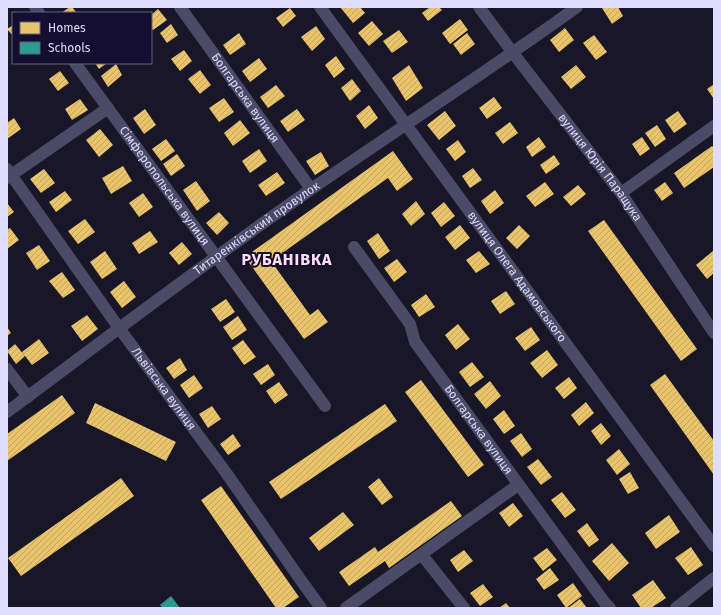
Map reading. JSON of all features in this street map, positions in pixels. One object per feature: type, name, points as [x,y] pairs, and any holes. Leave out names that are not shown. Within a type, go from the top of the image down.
[{"type":"street","name":"Болгарська вулиця","points":[[180,7],[311,189]]},
{"type":"street","name":"вулиця Олега Адамовського","points":[[320,7],[714,546]]},
{"type":"street","name":"вулиця Юрія Паращука","points":[[479,7],[621,193],[714,333]]},
{"type":"street","name":"Титаренківський провулок","points":[[7,412],[216,256],[406,124],[513,53],[577,7]]},
{"type":"street","name":"Сімферопольська вулиця","points":[[77,64],[324,406]]},
{"type":"street","points":[[8,174],[108,108]]},
{"type":"street","points":[[621,193],[714,126]]},
{"type":"street","name":"Львівська вулиця","points":[[8,174],[227,474],[321,608]]},
{"type":"street","name":"Болгарська вулиця","points":[[354,248],[410,324],[414,342],[610,608]]},
{"type":"street","points":[[7,369],[28,397]]},
{"type":"street","points":[[346,608],[518,485]]},
{"type":"street","points":[[422,555],[464,608]]},
{"type":"street","points":[[676,608],[714,578]]},
{"type":"building: Homes","points":[[72,7],[76,12],[62,12]]},
{"type":"building: Homes","points":[[340,7],[360,7],[365,13],[353,23]]},
{"type":"building: Homes","points":[[430,7],[439,7],[442,10],[428,21],[422,13]]},
{"type":"building: Homes","points":[[618,7],[623,16],[612,24],[602,8]]},
{"type":"building: Homes","points":[[290,8],[296,16],[283,27],[276,18]]},
{"type":"building: Homes","points":[[158,9],[167,20],[153,30],[152,14]]},
{"type":"building: Homes","points":[[460,19],[468,30],[450,44],[442,33]]},
{"type":"building: Homes","points":[[372,21],[383,34],[369,46],[358,33]]},
{"type":"building: Homes","points":[[171,24],[178,35],[167,43],[160,33]]},
{"type":"building: Homes","points":[[12,26],[12,35],[7,29]]},
{"type":"building: Homes","points":[[316,26],[325,39],[312,51],[301,37]]},
{"type":"building: Homes","points":[[565,28],[574,40],[559,52],[550,40]]},
{"type":"building: Homes","points":[[399,30],[408,42],[392,53],[383,41]]},
{"type":"building: Homes","points":[[239,33],[246,44],[230,55],[223,45]]},
{"type":"building: Homes","points":[[467,33],[475,44],[461,55],[453,44]]},
{"type":"building: Homes","points":[[594,35],[607,52],[596,60],[583,43]]},
{"type":"building: Homes","points":[[184,50],[192,61],[180,71],[171,59]]},
{"type":"building: Homes","points":[[336,56],[345,69],[334,78],[325,65]]},
{"type":"building: Homes","points":[[259,58],[267,69],[250,82],[242,71]]},
{"type":"building: Homes","points":[[96,64],[106,64],[99,69]]},
{"type":"building: Homes","points":[[116,64],[122,75],[108,87],[101,76]]},
{"type":"building: Homes","points":[[409,65],[423,88],[406,101],[392,78]]},
{"type":"building: Homes","points":[[576,65],[586,77],[571,89],[561,77]]},
{"type":"building: Homes","points":[[200,70],[211,85],[200,94],[188,79]]},
{"type":"building: Homes","points":[[60,71],[69,83],[58,91],[49,79]]},
{"type":"building: Homes","points":[[352,79],[361,91],[350,101],[341,88]]},
{"type":"building: Homes","points":[[714,84],[714,99],[707,89]]},
{"type":"building: Homes","points":[[276,85],[285,96],[268,108],[260,97]]},
{"type":"building: Homes","points":[[494,97],[502,108],[487,119],[479,108]]},
{"type":"building: Homes","points":[[224,98],[234,112],[219,122],[209,108]]},
{"type":"building: Homes","points":[[80,99],[88,110],[72,120],[65,109]]},
{"type":"building: Homes","points":[[369,105],[378,118],[365,129],[356,116]]},
{"type":"building: Homes","points":[[145,109],[156,125],[144,134],[133,118]]},
{"type":"building: Homes","points":[[297,109],[305,120],[288,132],[280,121]]},
{"type":"building: Homes","points":[[445,111],[456,126],[439,140],[427,125]]},
{"type":"building: Homes","points":[[678,111],[687,124],[674,133],[665,120]]},
{"type":"building: Homes","points":[[14,118],[21,129],[7,139],[7,123]]},
{"type":"building: Homes","points":[[240,120],[250,133],[233,146],[224,133]]},
{"type":"building: Homes","points":[[510,122],[518,133],[503,144],[495,133]]},
{"type":"building: Homes","points":[[657,125],[666,139],[655,147],[645,133]]},
{"type":"building: Homes","points":[[100,129],[113,145],[99,157],[86,140]]},
{"type":"building: Homes","points":[[539,137],[546,147],[532,157],[526,147]]},
{"type":"building: Homes","points":[[642,137],[650,149],[640,156],[632,144]]},
{"type":"building: Homes","points":[[166,139],[175,151],[161,161],[152,149]]},
{"type":"building: Homes","points":[[458,140],[466,152],[455,161],[446,149]]},
{"type":"building: Homes","points":[[712,146],[714,148],[714,167],[684,188],[674,173]]},
{"type":"building: Homes","points":[[259,149],[267,161],[250,173],[242,161]]},
{"type":"building: Homes","points":[[393,151],[413,179],[397,191],[388,178],[271,261],[310,315],[318,309],[328,322],[304,339],[245,257]]},
{"type":"building: Homes","points":[[321,152],[329,166],[315,175],[306,161]]},
{"type":"building: Homes","points":[[177,154],[185,166],[171,176],[163,164]]},
{"type":"building: Homes","points":[[554,155],[560,164],[546,174],[540,165]]},
{"type":"building: Homes","points":[[123,166],[132,181],[111,194],[102,178]]},
{"type":"building: Homes","points":[[473,168],[482,180],[470,188],[462,176]]},
{"type":"building: Homes","points":[[44,169],[55,183],[41,193],[30,179]]},
{"type":"building: Homes","points":[[277,172],[285,183],[266,196],[258,185]]},
{"type":"building: Homes","points":[[196,181],[210,201],[197,211],[183,190]]},
{"type":"building: Homes","points":[[545,182],[554,194],[535,207],[526,196]]},
{"type":"building: Homes","points":[[665,182],[673,193],[662,201],[654,190]]},
{"type":"building: Homes","points":[[578,185],[586,194],[571,206],[563,197]]},
{"type":"building: Homes","points":[[495,190],[504,203],[490,214],[481,201]]},
{"type":"building: Homes","points":[[65,191],[72,200],[56,212],[49,202]]},
{"type":"building: Homes","points":[[143,193],[153,207],[139,217],[129,203]]},
{"type":"building: Homes","points":[[416,201],[425,214],[411,226],[402,214]]},
{"type":"building: Homes","points":[[444,202],[455,216],[441,227],[431,213]]},
{"type":"building: Homes","points":[[7,203],[14,212],[7,217]]},
{"type":"building: Homes","points":[[219,212],[229,223],[217,235],[206,223]]},
{"type":"building: Homes","points":[[85,219],[95,232],[78,244],[68,231]]},
{"type":"building: Homes","points":[[604,220],[697,349],[681,361],[588,231]]},
{"type":"building: Homes","points":[[460,225],[470,238],[455,250],[445,237]]},
{"type":"building: Homes","points":[[519,225],[530,236],[517,249],[506,238]]},
{"type":"building: Homes","points":[[10,228],[19,240],[7,249],[7,230]]},
{"type":"building: Homes","points":[[150,231],[158,242],[139,254],[132,243]]},
{"type":"building: Homes","points":[[378,233],[390,251],[379,259],[367,241]]},
{"type":"building: Homes","points":[[182,242],[192,254],[179,265],[169,253]]},
{"type":"building: Homes","points":[[39,245],[50,261],[37,270],[26,253]]},
{"type":"building: Homes","points":[[105,251],[117,269],[102,279],[90,262]]},
{"type":"building: Homes","points":[[479,251],[490,264],[476,273],[466,260]]},
{"type":"building: Homes","points":[[713,251],[714,273],[707,279],[696,265]]},
{"type":"building: Homes","points":[[397,259],[407,272],[394,282],[384,268]]},
{"type":"building: Homes","points":[[62,272],[75,290],[63,298],[49,281]]},
{"type":"building: Homes","points":[[124,281],[136,297],[122,308],[110,292]]},
{"type":"building: Homes","points":[[506,291],[515,304],[500,314],[491,301]]},
{"type":"building: Homes","points":[[426,294],[435,307],[419,317],[411,305]]},
{"type":"building: Homes","points":[[226,299],[235,312],[220,322],[211,309]]},
{"type":"building: Homes","points":[[87,315],[98,329],[82,341],[71,326]]},
{"type":"building: Homes","points":[[238,316],[247,330],[232,340],[223,327]]},
{"type":"building: Homes","points":[[458,324],[470,339],[456,350],[445,335]]},
{"type":"building: Homes","points":[[7,327],[11,333],[7,336]]},
{"type":"building: Homes","points":[[531,327],[540,340],[525,351],[515,338]]},
{"type":"building: Homes","points":[[39,339],[49,353],[32,365],[22,352]]},
{"type":"building: Homes","points":[[243,340],[256,357],[244,365],[232,348]]},
{"type":"building: Homes","points":[[15,344],[25,356],[16,364],[7,351]]},
{"type":"building: Homes","points":[[547,350],[558,365],[542,378],[530,363]]},
{"type":"building: Homes","points":[[180,358],[187,370],[174,379],[166,368]]},
{"type":"building: Homes","points":[[472,362],[484,377],[470,387],[459,372]]},
{"type":"building: Homes","points":[[268,364],[275,375],[261,385],[253,374]]},
{"type":"building: Homes","points":[[665,374],[714,441],[714,475],[650,385]]},
{"type":"building: Homes","points":[[194,375],[203,388],[189,398],[180,385]]},
{"type":"building: Homes","points":[[569,377],[577,388],[564,399],[555,388]]},
{"type":"building: Homes","points":[[421,380],[484,465],[468,477],[405,392]]},
{"type":"building: Homes","points":[[490,381],[501,396],[486,409],[474,394]]},
{"type":"building: Homes","points":[[279,382],[288,395],[275,404],[266,391]]},
{"type":"building: Homes","points":[[62,395],[75,413],[7,461],[7,434]]},
{"type":"building: Homes","points":[[586,402],[594,413],[579,426],[571,415]]},
{"type":"building: Homes","points":[[95,403],[176,442],[166,461],[86,423]]},
{"type":"building: Homes","points":[[385,404],[397,421],[281,499],[269,482]]},
{"type":"building: Homes","points":[[212,406],[221,419],[208,428],[199,414]]},
{"type":"building: Homes","points":[[504,410],[515,426],[504,434],[493,419]]},
{"type":"building: Homes","points":[[601,423],[611,436],[601,445],[591,431]]},
{"type":"building: Homes","points":[[521,433],[532,449],[522,457],[510,441]]},
{"type":"building: Homes","points":[[233,434],[241,446],[228,455],[220,444]]},
{"type":"building: Homes","points":[[619,449],[630,464],[617,475],[606,460]]},
{"type":"building: Homes","points":[[538,459],[552,477],[541,485],[527,467]]},
{"type":"building: Homes","points":[[630,472],[639,488],[628,494],[619,479]]},
{"type":"building: Homes","points":[[121,478],[134,496],[21,576],[8,558]]},
{"type":"building: Homes","points":[[379,478],[393,497],[382,505],[368,487]]},
{"type":"building: Homes","points":[[221,486],[299,597],[283,608],[276,608],[201,500]]},
{"type":"building: Homes","points":[[562,492],[576,510],[565,518],[551,500]]},
{"type":"building: Homes","points":[[451,501],[462,516],[389,568],[385,561],[349,586],[339,572],[375,547],[378,552]]},
{"type":"building: Homes","points":[[513,503],[523,516],[509,527],[499,513]]},
{"type":"building: Homes","points":[[343,512],[354,525],[319,551],[309,538]]},
{"type":"building: Homes","points":[[669,515],[680,532],[656,549],[645,533]]},
{"type":"building: Homes","points":[[587,523],[599,540],[589,547],[577,531]]},
{"type":"building: Homes","points":[[612,543],[629,563],[609,581],[592,561]]},
{"type":"building: Homes","points":[[691,547],[703,565],[688,575],[675,558]]},
{"type":"building: Homes","points":[[547,548],[557,560],[543,571],[533,558]]},
{"type":"building: Homes","points":[[464,550],[473,561],[458,572],[450,560]]},
{"type":"building: Homes","points":[[550,568],[559,580],[544,590],[536,579]]},
{"type":"building: Homes","points":[[653,580],[666,598],[651,608],[641,608],[632,595]]},
{"type":"building: Homes","points":[[573,583],[582,596],[566,608],[557,595]]},
{"type":"building: Homes","points":[[483,584],[493,597],[480,606],[470,593]]},
{"type":"building: Homes","points":[[580,599],[587,608],[568,608]]},
{"type":"building: Homes","points":[[506,603],[510,608],[499,608]]},
{"type":"building: Schools","points":[[171,596],[180,608],[162,608],[160,605]]},
{"type":"district","name":"РУБАНІВКА","points":[[287,259]]}]
